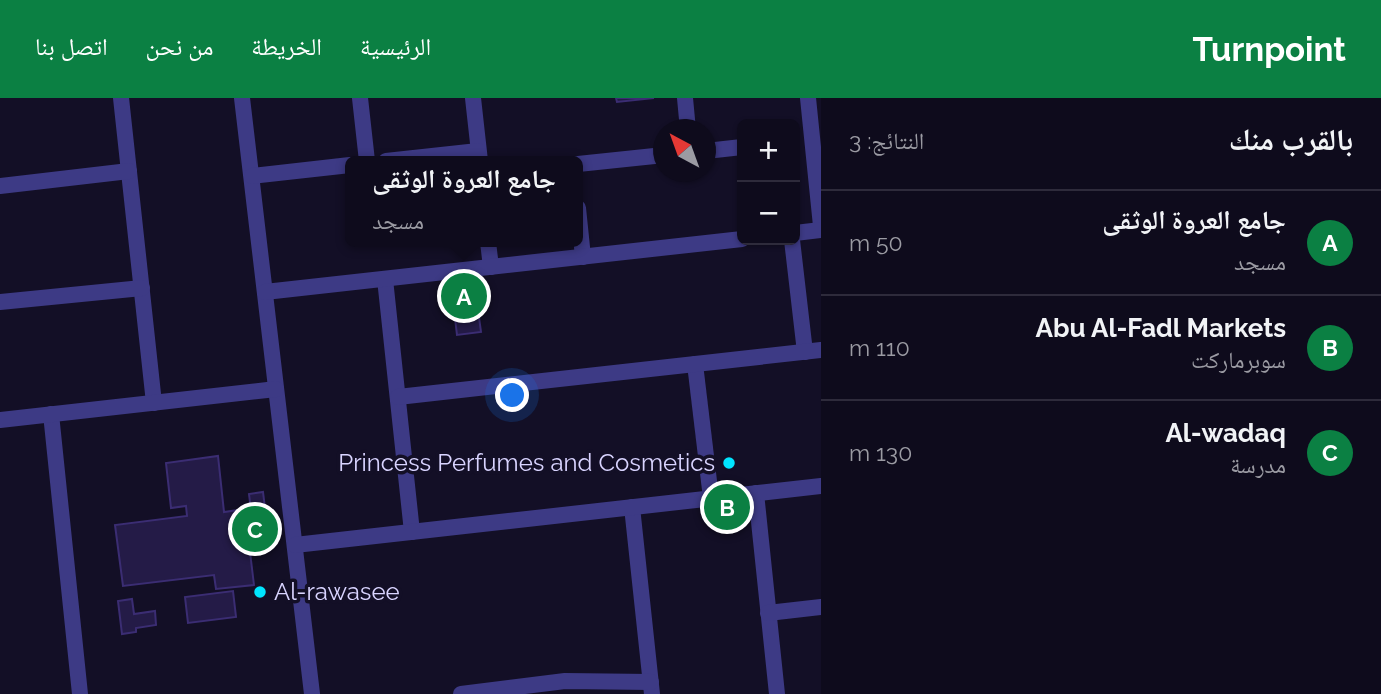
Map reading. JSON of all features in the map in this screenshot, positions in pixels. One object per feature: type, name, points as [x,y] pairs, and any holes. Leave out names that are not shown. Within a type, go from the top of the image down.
[{"type":"street","points":[[121,98],[154,403]]},
{"type":"street","points":[[242,98],[312,694]]},
{"type":"street","points":[[360,98],[366,156]]},
{"type":"street","points":[[473,98],[479,156]]},
{"type":"street","points":[[685,98],[687,119]]},
{"type":"street","points":[[800,232],[821,228],[808,98]]},
{"type":"street","points":[[800,141],[812,140]]},
{"type":"street","points":[[716,150],[737,148]]},
{"type":"street","points":[[583,163],[653,156]]},
{"type":"street","points":[[251,176],[345,166]]},
{"type":"street","points":[[0,186],[129,171]]},
{"type":"street","points":[[265,292],[737,240]]},
{"type":"street","points":[[398,397],[813,351],[793,245]]},
{"type":"street","points":[[489,247],[491,267]]},
{"type":"street","points":[[582,247],[583,257]]},
{"type":"street","points":[[385,279],[412,532]]},
{"type":"street","points":[[0,302],[142,288]]},
{"type":"street","points":[[695,364],[711,498]]},
{"type":"street","points":[[0,420],[276,389]]},
{"type":"street","points":[[51,414],[80,694]]},
{"type":"street","points":[[295,545],[821,486]]},
{"type":"street","points":[[756,494],[777,694]]},
{"type":"street","points":[[461,694],[565,681],[652,688],[632,507]]},
{"type":"street","points":[[768,613],[821,607]]},
{"type":"building","points":[[616,98],[654,98],[617,102]]},
{"type":"building","points":[[474,281],[481,332],[457,335],[451,284]]},
{"type":"building","points":[[218,456],[224,512],[245,509],[246,524],[266,521],[270,550],[250,552],[254,585],[216,589],[214,575],[123,586],[115,525],[187,516],[186,506],[171,508],[166,463]]},
{"type":"building","points":[[263,492],[265,508],[251,510],[249,494]]},
{"type":"building","points":[[233,591],[236,617],[188,623],[185,597]]},
{"type":"building","points":[[132,599],[134,614],[155,611],[156,625],[136,628],[136,632],[122,634],[118,601]]},
{"type":"place","name":"جامع العروة الوثقى","points":[[464,296]]},
{"type":"place","name":"Princess Perfumes and Cosmetics","points":[[729,463]]},
{"type":"place","name":"Abu Al-Fadl Markets","points":[[727,507]]},
{"type":"place","name":"Al-wadaq","points":[[255,529]]},
{"type":"place","name":"Al-rawasee","points":[[260,592]]}]
